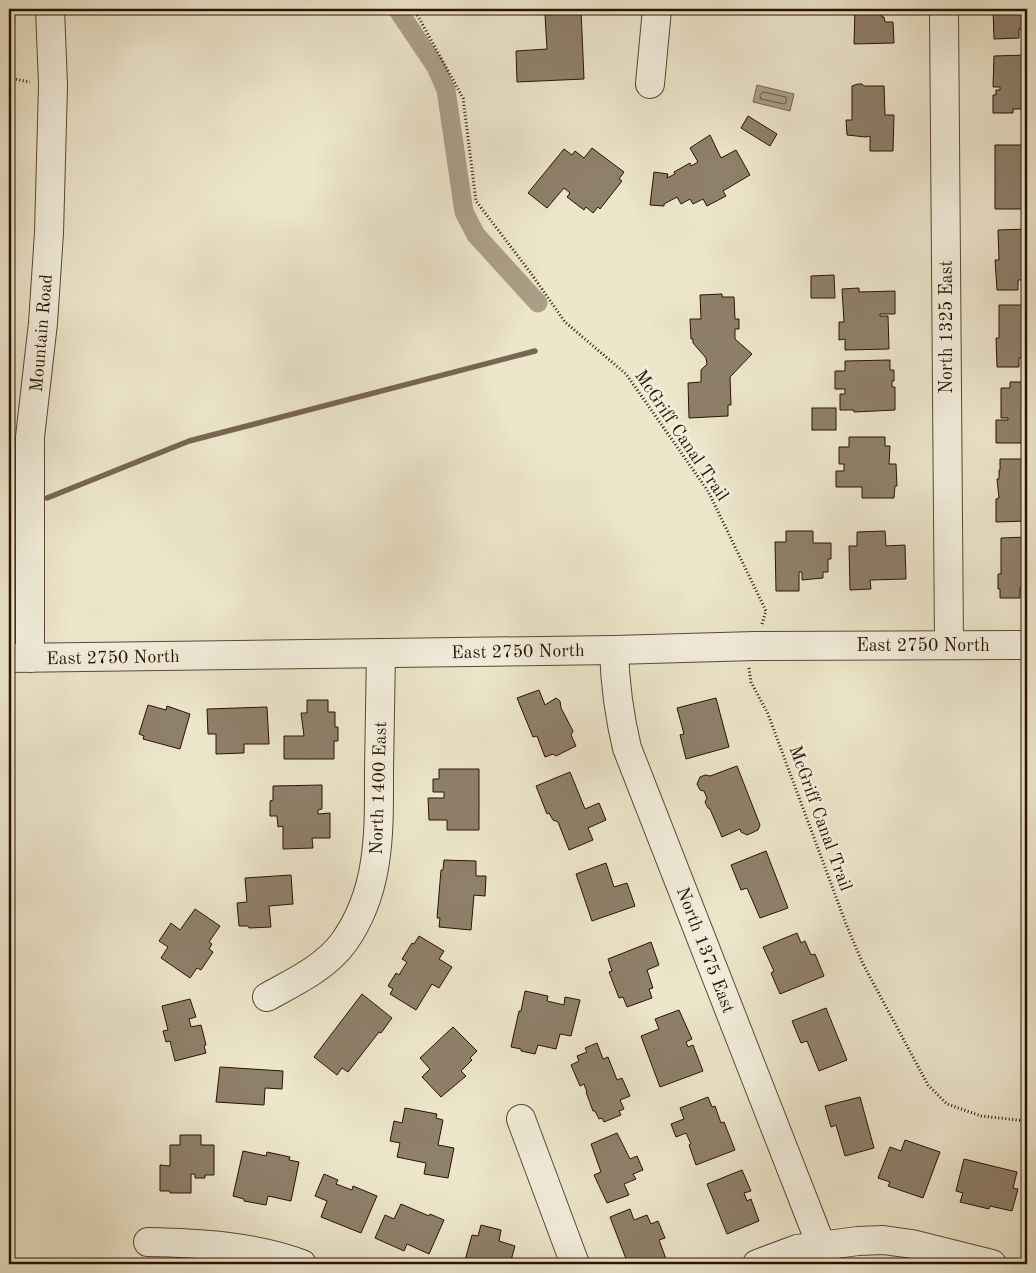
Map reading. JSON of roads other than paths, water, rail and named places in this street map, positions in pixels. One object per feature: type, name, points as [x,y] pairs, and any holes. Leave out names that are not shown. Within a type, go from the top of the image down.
[{"type":"street","name":"Mountain Road","points":[[20,658],[30,437],[44,323],[49,233],[52,85],[50,9]]},
{"type":"street","points":[[650,84],[658,9]]},
{"type":"street","name":"North 1325 East","points":[[944,9],[949,645]]},
{"type":"street","name":"East 2750 North","points":[[20,658],[614,650],[755,646],[1027,645]]},
{"type":"street","name":"North 1375 East","points":[[614,650],[620,720],[627,748],[821,1245]]},
{"type":"street","name":"North 1400 East","points":[[267,997],[316,970],[343,943],[360,916],[372,881],[378,844],[381,653]]},
{"type":"street","points":[[522,1119],[575,1264]]},
{"type":"street","points":[[757,1264],[796,1250],[821,1245],[883,1240],[912,1244],[946,1259],[992,1264]]},
{"type":"street","points":[[148,1242],[201,1244],[279,1257],[302,1264]]},
{"type":"water","points":[[757,85],[794,94],[790,111],[753,102]]},
{"type":"waterway","points":[[397,9],[436,67],[446,90],[464,212],[476,235],[538,303]]},
{"type":"waterway","points":[[47,498],[189,441],[535,351]]}]
